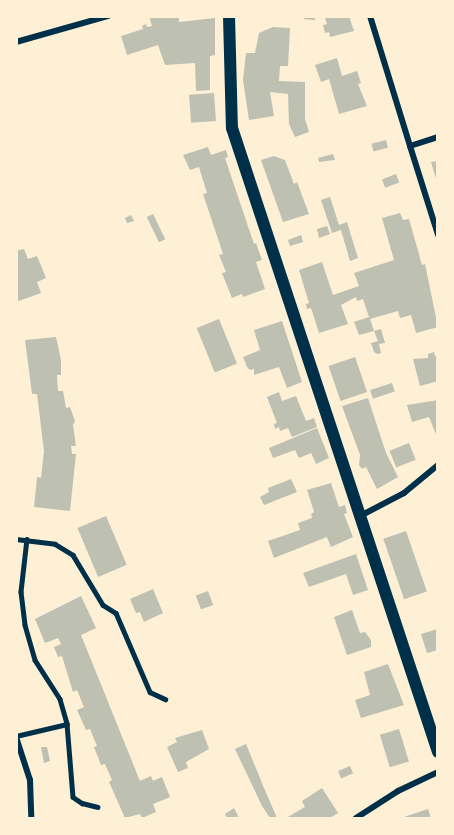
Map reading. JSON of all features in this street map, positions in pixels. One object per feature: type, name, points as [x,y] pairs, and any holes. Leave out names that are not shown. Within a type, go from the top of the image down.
[{"type":"main road","points":[[229,16],[232,128],[438,753]]},
{"type":"street","points":[[16,42],[108,16]]},
{"type":"street","points":[[370,16],[438,235]]},
{"type":"street","points":[[410,146],[438,137]]},
{"type":"street","points":[[360,516],[404,493],[438,465]]},
{"type":"street","points":[[16,736],[30,780],[31,819]]},
{"type":"street","points":[[356,819],[398,791],[438,772]]},
{"type":"lane","points":[[16,538],[55,544],[73,555],[103,605],[116,613],[150,692],[165,699]]},
{"type":"lane","points":[[27,539],[21,592],[25,626],[35,660],[60,699],[67,724],[74,797],[82,803],[98,807]]},
{"type":"lane","points":[[16,736],[67,724]]},
{"type":"building","points":[[149,16],[179,16],[179,22],[215,18],[215,55],[210,56],[210,90],[196,91],[195,63],[165,65],[158,45],[127,55],[121,36],[143,29],[142,26],[146,24],[147,27],[152,26]]},
{"type":"building","points":[[304,16],[315,16],[315,20],[304,19]]},
{"type":"building","points":[[349,16],[354,31],[330,37],[329,32],[325,33],[323,25],[327,24],[325,18]]},
{"type":"building","points":[[273,27],[290,28],[288,66],[280,66],[279,81],[305,82],[305,119],[309,132],[295,137],[289,124],[288,94],[270,92],[274,116],[249,120],[243,80],[246,53],[255,53],[259,33]]},
{"type":"building","points":[[337,58],[342,76],[357,71],[361,83],[358,84],[367,106],[339,114],[329,79],[321,82],[315,65]]},
{"type":"building","points":[[214,93],[216,121],[191,123],[189,95]]},
{"type":"building","points":[[386,140],[388,148],[373,151],[371,144]]},
{"type":"building","points":[[208,147],[211,155],[226,150],[228,157],[225,158],[254,244],[256,243],[262,260],[256,262],[265,289],[243,297],[242,294],[232,298],[222,273],[226,272],[219,255],[223,254],[203,194],[207,193],[199,167],[190,170],[183,155]]},
{"type":"building","points":[[333,154],[335,160],[319,162],[318,158]]},
{"type":"building","points":[[274,156],[285,160],[294,184],[297,182],[309,214],[283,222],[261,160]]},
{"type":"building","points":[[438,161],[438,182],[437,182],[431,162]]},
{"type":"building","points":[[396,174],[399,182],[385,188],[382,179]]},
{"type":"building","points":[[330,197],[339,225],[347,222],[358,258],[350,261],[341,230],[332,233],[321,200]]},
{"type":"building","points":[[400,213],[403,220],[409,219],[422,265],[425,264],[438,327],[416,333],[411,315],[400,318],[398,311],[370,319],[374,331],[359,335],[354,322],[369,317],[363,299],[357,301],[356,297],[341,305],[348,324],[319,333],[311,308],[307,309],[306,304],[309,303],[299,270],[322,262],[333,295],[359,286],[354,273],[394,260],[382,218]]},
{"type":"building","points":[[153,214],[165,239],[159,242],[147,217]]},
{"type":"building","points":[[131,215],[134,221],[127,223],[125,218]]},
{"type":"building","points":[[327,226],[330,234],[319,238],[317,229]]},
{"type":"building","points":[[301,235],[303,242],[290,246],[288,240]]},
{"type":"building","points":[[24,249],[28,259],[37,256],[46,278],[37,282],[41,293],[16,302],[16,251]]},
{"type":"building","points":[[219,319],[237,364],[215,372],[197,328]]},
{"type":"building","points":[[282,321],[302,382],[287,388],[279,367],[254,375],[254,369],[250,370],[247,367],[243,357],[260,350],[254,330]]},
{"type":"building","points":[[381,329],[385,343],[379,344],[381,353],[377,354],[371,343],[378,341],[374,331]]},
{"type":"building","points":[[56,337],[61,360],[61,375],[57,375],[58,391],[63,391],[66,408],[70,407],[75,421],[73,425],[76,446],[71,446],[72,454],[76,454],[70,511],[34,507],[37,477],[41,478],[44,451],[37,394],[32,394],[25,340]]},
{"type":"building","points":[[434,352],[435,356],[438,355],[438,381],[420,386],[413,359],[428,358],[428,354]]},
{"type":"building","points":[[355,357],[367,392],[341,401],[329,366]]},
{"type":"building","points":[[392,383],[395,392],[373,399],[370,390]]},
{"type":"building","points":[[279,392],[282,401],[296,396],[306,421],[314,418],[317,427],[292,437],[288,428],[280,431],[279,427],[275,429],[274,424],[277,423],[267,397]]},
{"type":"building","points":[[368,398],[386,453],[398,477],[377,489],[366,467],[362,469],[359,465],[360,455],[342,406]]},
{"type":"building","points":[[438,400],[437,437],[429,417],[412,422],[407,405]]},
{"type":"building","points":[[317,428],[329,458],[316,464],[311,453],[299,458],[295,450],[273,458],[269,448]]},
{"type":"building","points":[[409,443],[416,460],[396,468],[390,451]]},
{"type":"building","points":[[291,479],[297,492],[264,505],[260,497],[269,492],[268,488]]},
{"type":"building","points":[[331,483],[339,507],[345,505],[347,513],[344,514],[353,537],[331,547],[327,537],[274,558],[268,541],[300,530],[298,523],[312,518],[311,514],[314,512],[307,490]]},
{"type":"building","points":[[106,516],[127,565],[98,577],[77,528]]},
{"type":"building","points":[[406,531],[427,592],[404,599],[383,539]]},
{"type":"building","points":[[356,554],[368,590],[353,595],[346,574],[309,587],[303,573]]},
{"type":"building","points":[[153,589],[163,613],[144,622],[140,612],[136,613],[130,599]]},
{"type":"building","points":[[208,591],[213,605],[201,610],[196,595]]},
{"type":"building","points":[[81,596],[96,628],[81,635],[140,781],[151,776],[153,781],[162,777],[170,797],[153,804],[156,812],[142,818],[140,814],[125,818],[109,782],[112,780],[105,764],[101,765],[90,729],[86,730],[77,710],[84,707],[77,690],[73,692],[62,656],[58,657],[54,647],[61,644],[58,638],[45,643],[35,619]]},
{"type":"building","points":[[352,610],[360,633],[365,632],[371,640],[371,647],[347,655],[334,617]]},
{"type":"building","points":[[438,629],[438,650],[427,653],[421,634]]},
{"type":"building","points":[[388,664],[404,705],[361,718],[355,700],[370,695],[364,672]]},
{"type":"building","points":[[399,729],[409,762],[390,767],[380,735]]},
{"type":"building","points":[[202,730],[209,749],[186,762],[188,768],[178,772],[167,747],[177,742],[175,738]]},
{"type":"building","points":[[246,744],[277,818],[270,818],[262,806],[235,749]]},
{"type":"building","points":[[41,747],[47,747],[50,761],[44,763]]},
{"type":"building","points":[[350,766],[353,773],[341,778],[338,771]]},
{"type":"building","points":[[322,788],[338,813],[330,818],[286,818],[305,807],[302,801]]},
{"type":"building","points":[[234,808],[239,818],[227,818],[225,814]]},
{"type":"building","points":[[428,809],[431,818],[401,818]]}]
